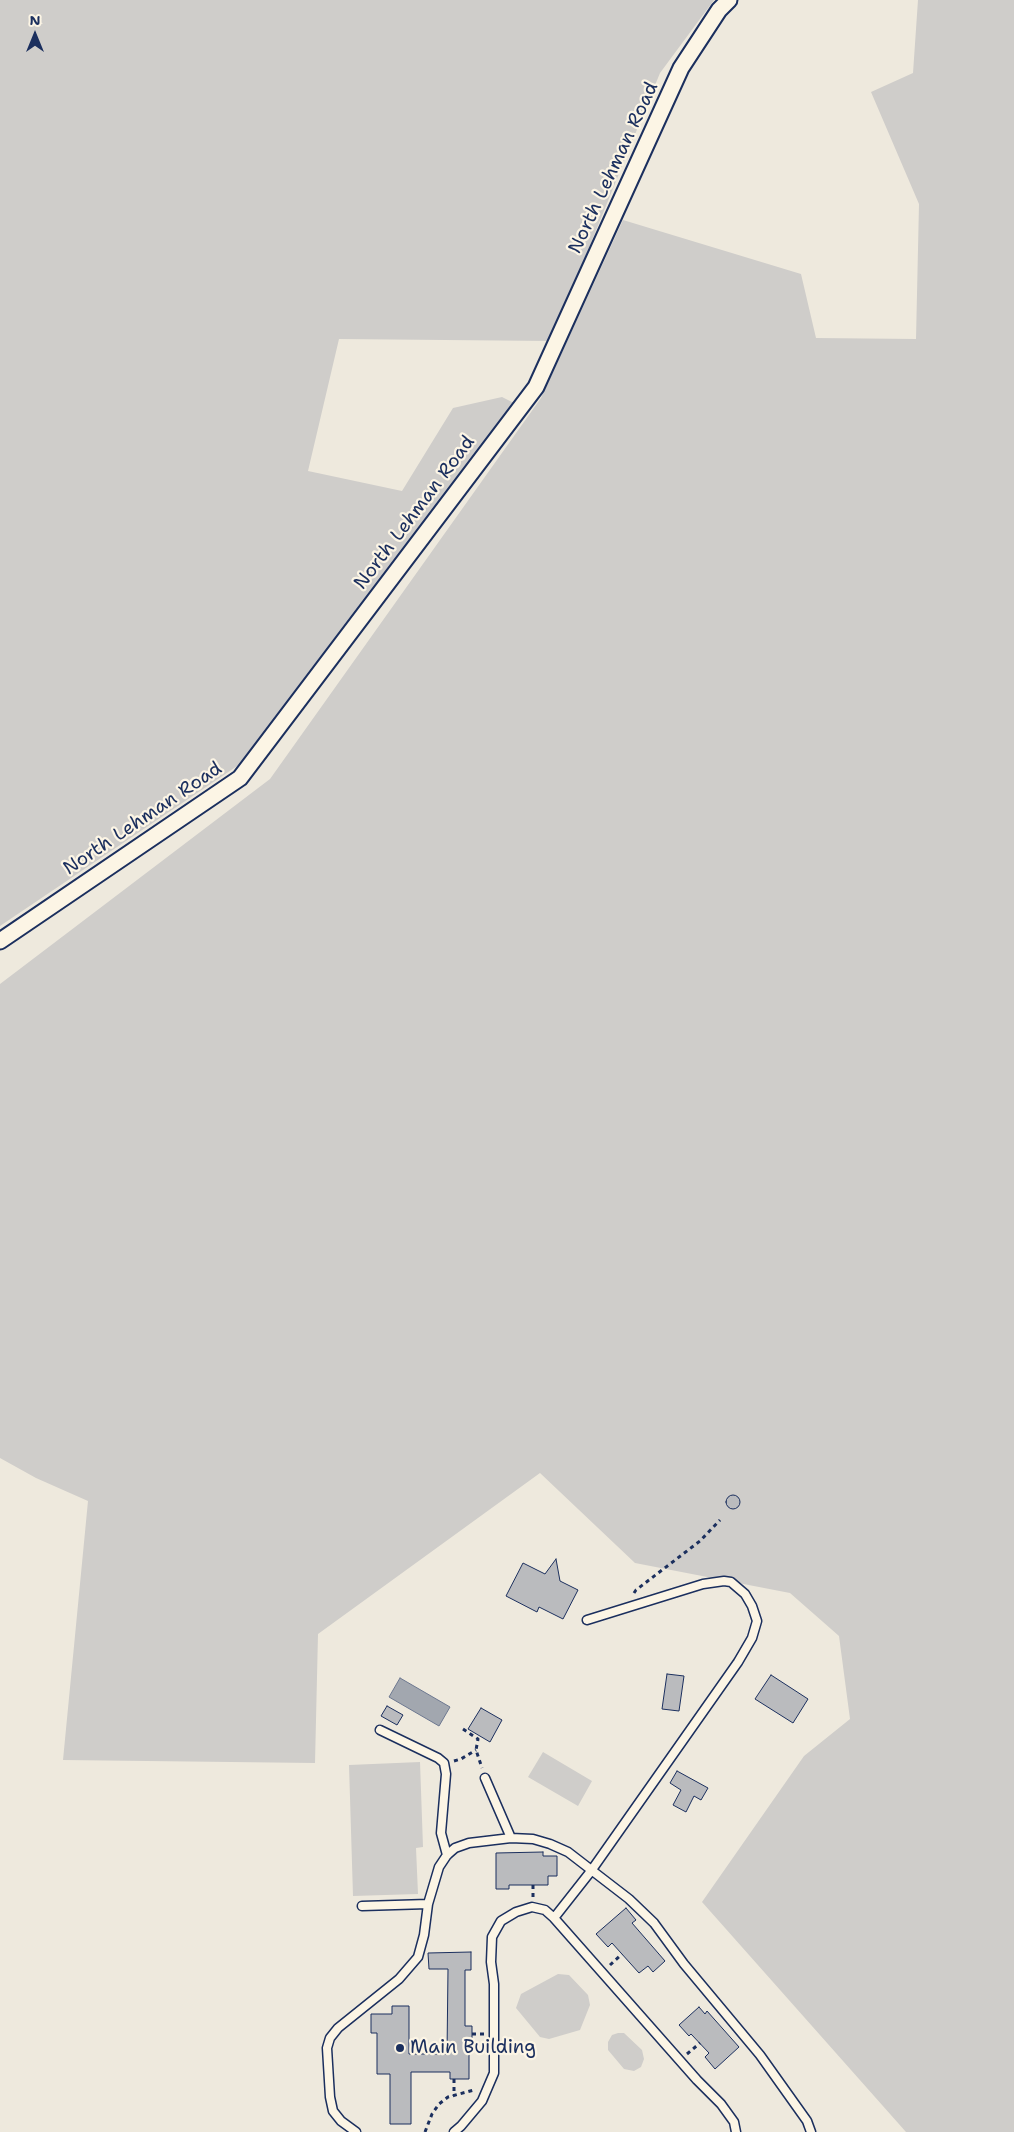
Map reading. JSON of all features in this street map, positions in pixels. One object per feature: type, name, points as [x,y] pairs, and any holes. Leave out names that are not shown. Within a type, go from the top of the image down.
[{"type":"street","name":"North Lehman Road","points":[[0,941],[240,778],[536,387],[681,68],[719,10],[729,0]]},
{"type":"lane","points":[[554,1918],[591,1871],[738,1662],[752,1638],[757,1621],[752,1606],[745,1594],[731,1582],[724,1581],[703,1584],[587,1620]]},
{"type":"lane","points":[[380,1730],[438,1758],[444,1763],[446,1774],[440,1833],[447,1854]]},
{"type":"lane","points":[[485,1778],[511,1838]]},
{"type":"lane","points":[[356,2132],[342,2121],[334,2111],[330,2097],[327,2048],[330,2038],[338,2028],[400,1978],[418,1957],[424,1935],[428,1904],[439,1867],[447,1854],[455,1848],[469,1843],[511,1838],[534,1839],[568,1852],[629,1899],[654,1922],[684,1964],[760,2055],[807,2121],[811,2132]]},
{"type":"lane","points":[[362,1906],[428,1904]]},
{"type":"lane","points":[[454,2132],[482,2102],[494,2073],[492,1937],[501,1921],[516,1912],[532,1907],[545,1910],[554,1918],[697,2080],[721,2104],[734,2122],[736,2132]]},
{"type":"path","points":[[627,1607],[636,1590],[700,1541],[720,1520]]},
{"type":"path","points":[[463,1729],[478,1739],[476,1750],[485,1778]]},
{"type":"path","points":[[444,1763],[461,1760],[476,1750]]},
{"type":"path","points":[[533,1885],[533,1900]]},
{"type":"path","points":[[524,1900],[539,1899],[560,1910]]},
{"type":"path","points":[[608,1966],[622,1954]]},
{"type":"path","points":[[602,1959],[615,1973]]},
{"type":"path","points":[[486,2026],[486,2044]]},
{"type":"path","points":[[472,2034],[486,2034]]},
{"type":"path","points":[[686,2055],[700,2043]]},
{"type":"path","points":[[679,2048],[692,2062]]},
{"type":"path","points":[[454,2079],[454,2096]]},
{"type":"path","points":[[425,2132],[432,2114],[439,2104],[448,2097],[477,2089]]},
{"type":"shaded area","points":[[0,0],[714,0],[660,73],[551,341],[339,339],[308,471],[402,491],[453,408],[502,397],[516,404],[249,758],[0,926]]},
{"type":"shaded area","points":[[918,0],[1014,0],[1014,2132],[906,2132],[702,1902],[804,1756],[850,1719],[839,1636],[790,1593],[635,1563],[540,1473],[318,1634],[315,1763],[63,1760],[88,1501],[36,1478],[0,1458],[0,984],[270,779],[541,398],[623,220],[801,274],[816,338],[916,339],[919,204],[871,92],[913,73]]},
{"type":"shaded area","points":[[400,1678],[450,1707],[439,1726],[389,1697]]},
{"type":"shaded area","points":[[543,1752],[592,1781],[578,1806],[528,1777]]},
{"type":"shaded area","points":[[420,1762],[423,1847],[416,1848],[418,1894],[353,1896],[349,1765]]},
{"type":"shaded area","points":[[558,1974],[569,1975],[588,1995],[590,2005],[580,2030],[549,2039],[540,2037],[516,2008],[521,1994]]},
{"type":"shaded area","points":[[624,2033],[642,2050],[644,2059],[641,2067],[634,2071],[624,2069],[608,2050],[608,2042],[612,2035]]},
{"type":"building","points":[[730,1495],[736,1495],[740,1502],[736,1509],[730,1509],[726,1505],[726,1499]]},
{"type":"building","points":[[556,1559],[560,1581],[578,1590],[563,1619],[539,1607],[537,1612],[506,1596],[523,1563],[545,1574]]},
{"type":"building","points":[[667,1674],[684,1676],[679,1711],[662,1709]]},
{"type":"building","points":[[771,1675],[808,1699],[793,1723],[755,1699]]},
{"type":"building","points":[[387,1706],[403,1715],[397,1725],[381,1716]]},
{"type":"building","points":[[481,1708],[502,1720],[490,1742],[468,1729]]},
{"type":"building","points":[[677,1771],[708,1788],[701,1800],[694,1796],[686,1812],[673,1805],[681,1790],[670,1783]]},
{"type":"building","points":[[543,1852],[543,1856],[557,1856],[557,1876],[548,1876],[548,1885],[509,1885],[509,1889],[496,1889],[496,1853]]},
{"type":"building","points":[[626,1908],[636,1920],[632,1923],[665,1961],[653,1972],[648,1966],[639,1973],[612,1943],[608,1947],[596,1934]]},
{"type":"building","name":"Main Building","points":[[471,1952],[471,1970],[465,1970],[465,2026],[472,2026],[472,2042],[469,2042],[469,2079],[450,2079],[450,2072],[411,2072],[411,2124],[390,2124],[390,2074],[377,2074],[377,2033],[371,2033],[371,2014],[392,2014],[392,2006],[409,2006],[409,2054],[447,2054],[448,1969],[429,1969],[428,1953]]},
{"type":"building","points":[[699,2007],[705,2014],[707,2011],[739,2047],[715,2069],[705,2057],[709,2053],[691,2034],[689,2036],[679,2025]]},
{"type":"place","name":"Main Building","points":[[400,2048]]}]
